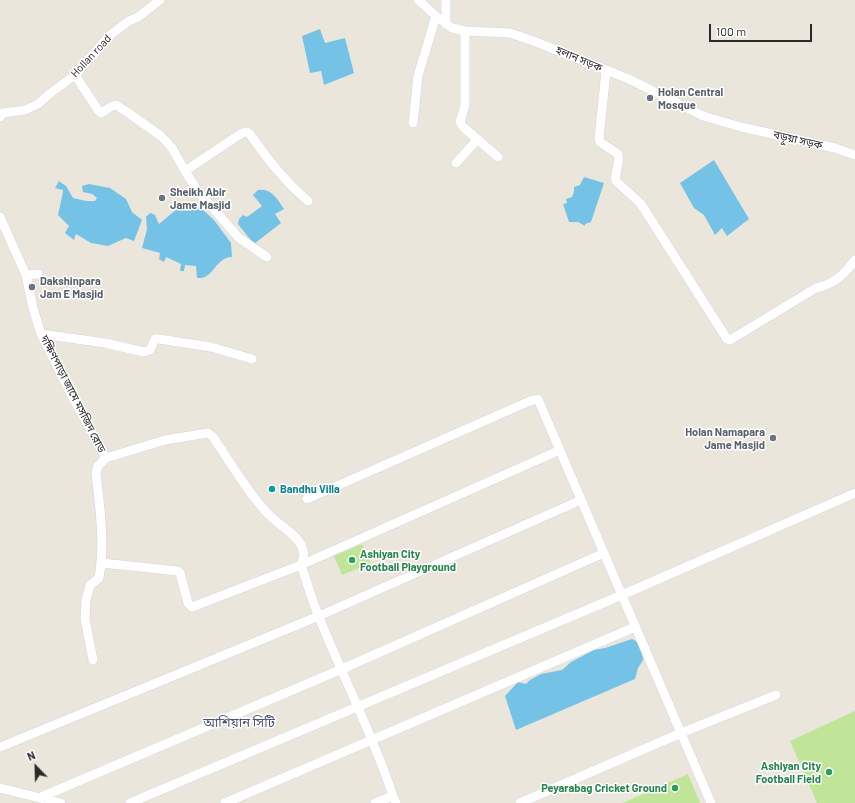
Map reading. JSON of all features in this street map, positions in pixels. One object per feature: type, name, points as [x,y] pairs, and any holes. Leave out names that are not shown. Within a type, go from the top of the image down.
[{"type":"street","name":"Hollan road","points":[[0,117],[3,114],[25,110],[38,104],[75,75],[110,35],[129,21],[138,17],[160,0]]},
{"type":"street","name":"হলান সড়ক","points":[[418,0],[452,28],[466,31],[510,33],[631,80],[703,116],[741,127]]},
{"type":"street","points":[[446,0],[446,24]]},
{"type":"street","points":[[413,123],[418,76],[436,16]]},
{"type":"street","points":[[466,31],[465,105],[460,122],[463,127],[498,158]]},
{"type":"street","points":[[606,71],[599,140],[618,154],[619,158],[615,176],[616,181],[642,204],[727,339],[730,340],[816,288],[826,286],[835,281],[845,273],[855,260]]},
{"type":"street","points":[[75,75],[101,113],[116,105],[161,136],[172,148],[197,190],[239,238],[267,257]]},
{"type":"street","name":"বড়ুয়া সড়ক","points":[[741,127],[835,148],[855,155]]},
{"type":"street","points":[[185,171],[242,132],[246,132],[249,133],[276,170],[308,200]]},
{"type":"street","points":[[456,163],[477,140]]},
{"type":"street","name":"দক্ষিণপাড়া জামে মসজিদ রোড","points":[[0,217],[26,275],[33,308],[41,334],[74,400],[106,458]]},
{"type":"street","points":[[26,275],[38,274]]},
{"type":"street","points":[[41,334],[105,343],[144,352],[150,350],[155,339],[159,339],[211,347],[252,359]]},
{"type":"street","points":[[307,499],[538,399],[711,803]]},
{"type":"street","name":"দক্ষিণপাড়া জামে মসজিদ রোড","points":[[93,660],[85,619],[86,600],[90,585],[99,578],[102,562],[102,522],[96,473],[98,466],[106,458],[165,440],[208,433],[213,437],[267,513],[300,543],[303,548],[304,557],[301,565]]},
{"type":"street","points":[[102,562],[180,573],[188,603],[192,607],[301,565],[560,450]]},
{"type":"street","points":[[130,803],[622,595],[855,493]]},
{"type":"street","points":[[0,747],[319,616],[581,500]]},
{"type":"street","points":[[40,797],[342,669],[604,553]]},
{"type":"street","points":[[301,565],[319,616],[372,740],[395,799],[375,803]]},
{"type":"street","points":[[225,803],[635,627]]},
{"type":"street","points":[[520,803],[681,733],[776,695]]},
{"type":"street","points":[[0,788],[61,803]]},
{"type":"green space","name":"Ashiyan City Football Playground","points":[[362,544],[371,563],[342,575],[334,556]]},
{"type":"green space","name":"Ashiyan City Football Field","points":[[855,711],[855,803],[817,803],[790,741]]},
{"type":"green space","name":"Peyarabag Cricket Ground","points":[[688,774],[700,803],[623,803]]},
{"type":"water","points":[[320,29],[325,43],[345,38],[354,73],[324,85],[321,71],[310,73],[302,36]]},
{"type":"water","points":[[714,160],[749,219],[727,236],[722,228],[715,235],[704,215],[694,208],[680,183]]},
{"type":"water","points":[[584,177],[604,183],[591,222],[585,224],[585,226],[578,222],[569,222],[563,204],[567,203],[566,199],[572,197],[574,187],[580,185]]},
{"type":"water","points":[[59,181],[66,186],[73,198],[86,201],[95,201],[97,198],[92,194],[83,192],[82,186],[89,184],[110,188],[126,199],[132,212],[142,220],[134,241],[126,238],[108,246],[91,243],[76,234],[74,240],[65,233],[69,226],[58,215],[63,192],[63,190],[55,188]]},
{"type":"water","points":[[258,190],[271,192],[284,209],[275,214],[281,223],[254,244],[238,224],[239,219],[243,215],[247,217],[262,206],[253,195]]},
{"type":"water","points":[[186,204],[193,204],[202,209],[214,220],[231,243],[232,257],[226,258],[203,278],[197,278],[196,266],[185,265],[184,271],[180,271],[181,264],[166,257],[164,262],[159,259],[160,253],[142,248],[147,229],[146,217],[150,213],[155,215],[159,224],[177,209]]},
{"type":"water","points":[[632,639],[639,645],[643,660],[638,668],[635,679],[516,730],[505,696],[518,682],[526,684],[541,674],[562,670],[571,662],[594,650]]},
{"type":"place","name":"Holan Central Mosque","points":[[650,98]]},
{"type":"place","name":"Sheikh Abir Jame Masjid","points":[[162,198]]},
{"type":"place","name":"Dakshinpara Jam E Masjid","points":[[32,287]]},
{"type":"place","name":"Holan Namapara Jame Masjid","points":[[773,438]]},
{"type":"place","name":"Bandhu Villa","points":[[272,489]]},
{"type":"place","name":"Ashiyan City Football Playground","points":[[352,560]]},
{"type":"place","name":"Ashiyan City Football Field","points":[[829,772]]},
{"type":"place","name":"Peyarabag Cricket Ground","points":[[675,788]]},
{"type":"district","name":"আশিয়ান সিটি","points":[[239,723]]}]
